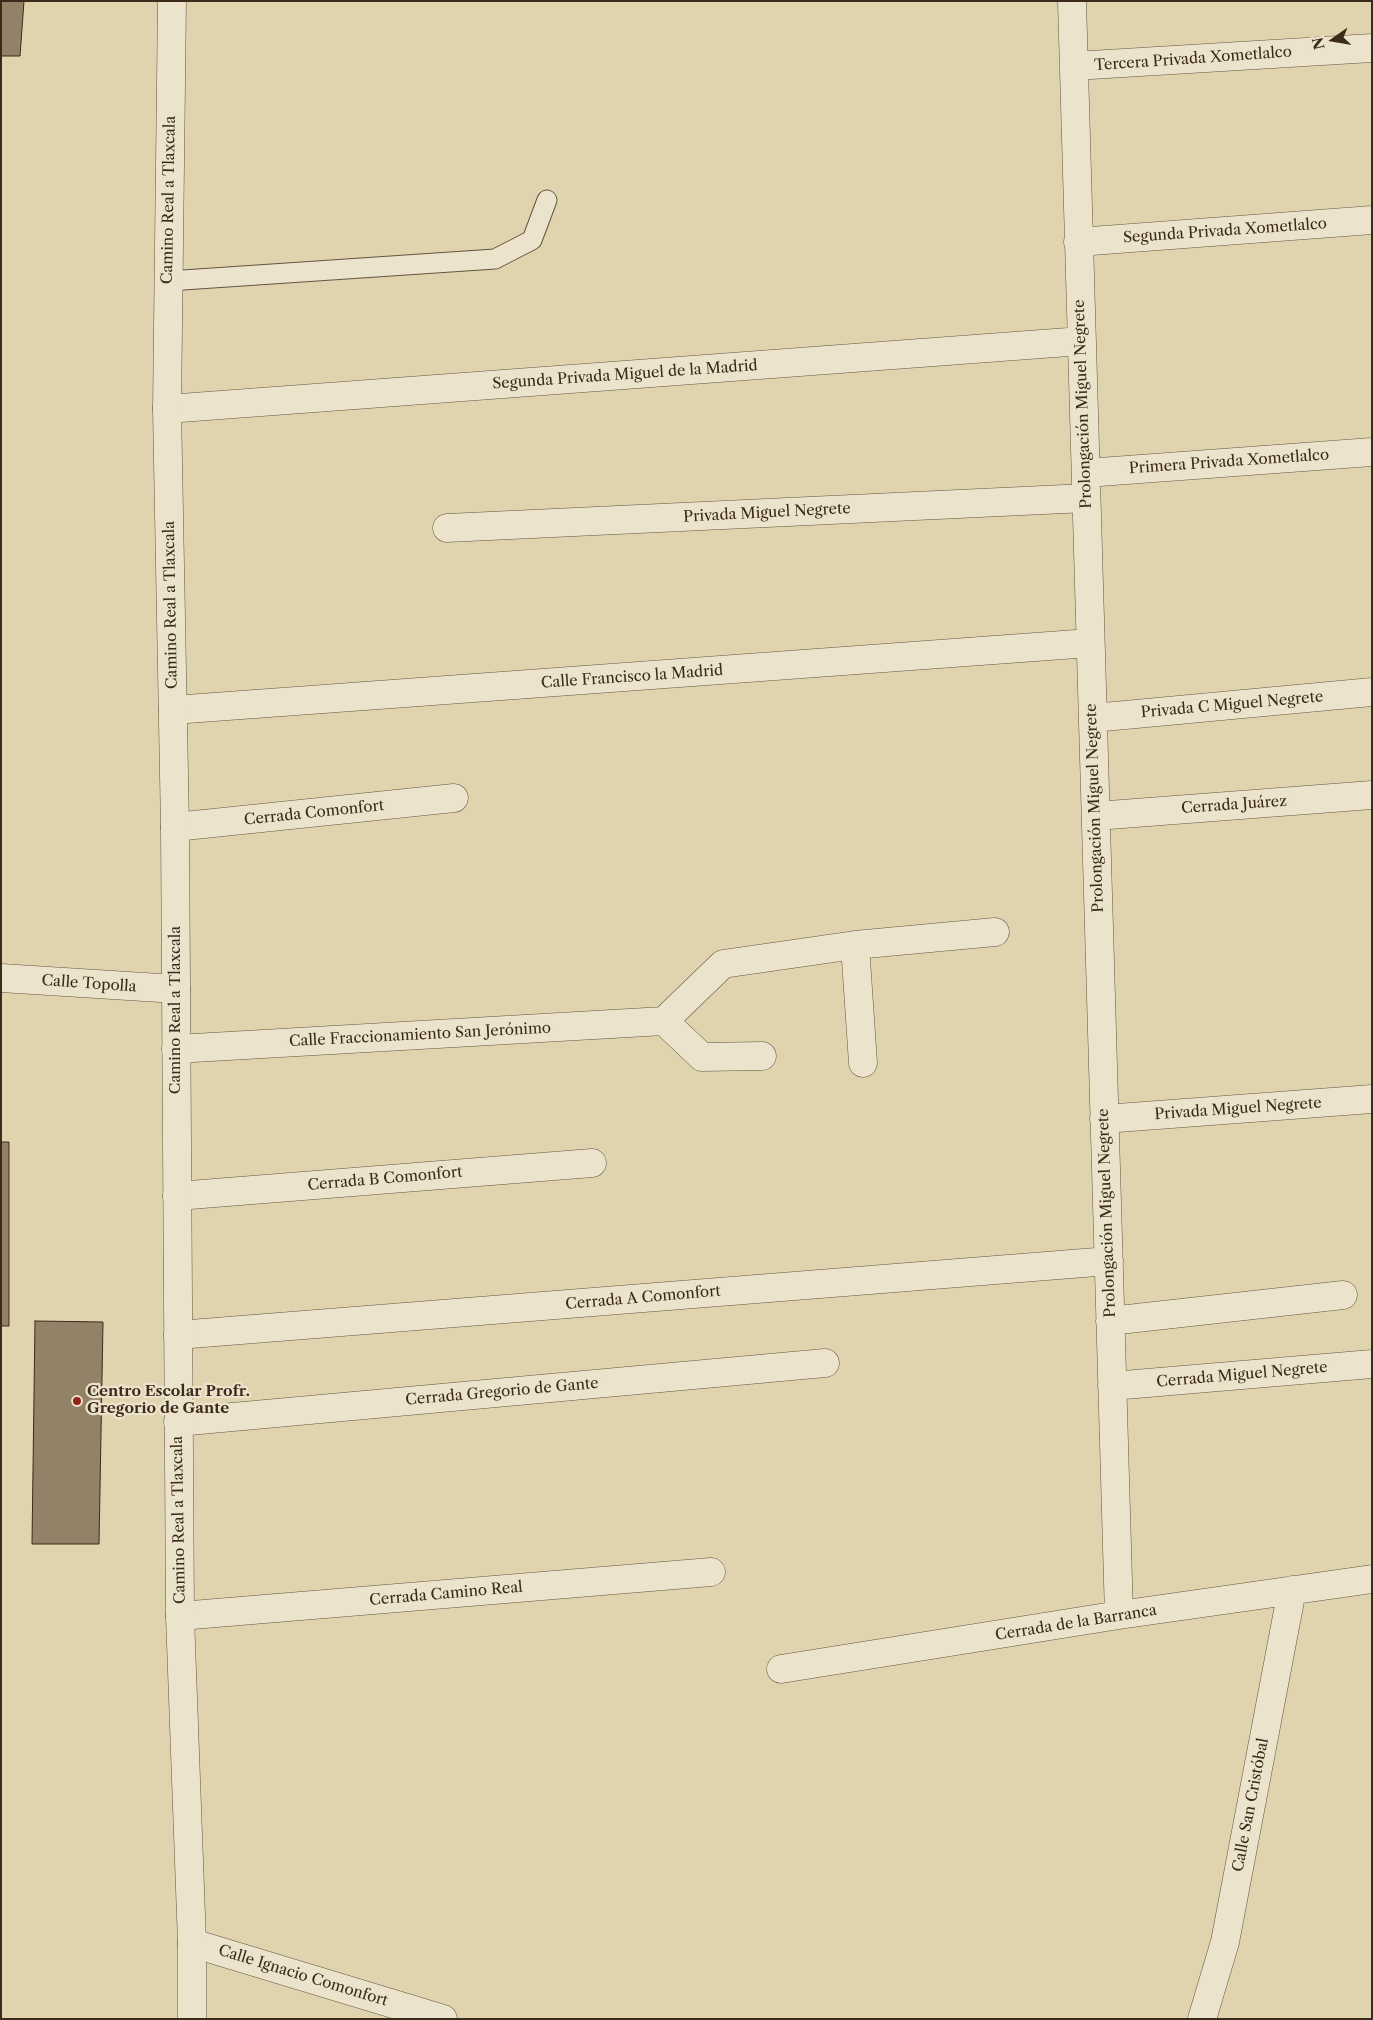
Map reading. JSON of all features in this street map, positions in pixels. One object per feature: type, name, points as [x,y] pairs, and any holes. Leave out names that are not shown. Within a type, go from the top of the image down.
[{"type":"street","name":"Camino Real a Tlaxcala","points":[[172,1],[167,409],[173,710],[180,1616],[192,1943],[192,2019]]},
{"type":"street","name":"Prolongación Miguel Negrete","points":[[1072,1],[1119,1616]]},
{"type":"street","name":"Tercera Privada Xometlalco","points":[[1074,66],[1372,48]]},
{"type":"street","name":"Segunda Privada Xometlalco","points":[[1078,242],[1372,220]]},
{"type":"street","name":"Segunda Privada Miguel de la Madrid","points":[[167,409],[1082,341]]},
{"type":"street","name":"Primera Privada Xometlalco","points":[[1086,486],[1372,452]]},
{"type":"street","name":"Privada Miguel Negrete","points":[[447,528],[1086,486]]},
{"type":"street","name":"Calle Francisco la Madrid","points":[[173,710],[1090,643]]},
{"type":"street","name":"Privada C Miguel Negrete","points":[[1092,718],[1372,692]]},
{"type":"street","name":"Cerrada Juárez","points":[[1096,816],[1372,795]]},
{"type":"street","name":"Cerrada Comonfort","points":[[174,827],[454,798]]},
{"type":"street","points":[[762,1056],[702,1057],[664,1021],[723,964],[855,945],[994,932]]},
{"type":"street","points":[[855,945],[863,1063]]},
{"type":"street","name":"Calle Topolla","points":[[1,978],[176,989]]},
{"type":"street","name":"Calle Fraccionamiento San Jerónimo","points":[[176,1049],[664,1021]]},
{"type":"street","name":"Privada Miguel Negrete","points":[[1104,1119],[1372,1099]]},
{"type":"street","name":"Cerrada B Comonfort","points":[[177,1196],[592,1163]]},
{"type":"street","name":"Cerrada A Comonfort","points":[[178,1335],[1108,1261]]},
{"type":"street","points":[[1110,1321],[1343,1295]]},
{"type":"street","name":"Cerrada Gregorio de Gante","points":[[178,1422],[826,1363]]},
{"type":"street","name":"Cerrada Miguel Negrete","points":[[1112,1386],[1372,1364]]},
{"type":"street","name":"Cerrada Camino Real","points":[[180,1616],[711,1572]]},
{"type":"street","name":"Cerrada de la Barranca","points":[[781,1669],[1372,1578]]},
{"type":"street","name":"Calle San Cristóbal","points":[[1202,2019],[1225,1942],[1292,1590]]},
{"type":"street","name":"Calle Ignacio Comonfort","points":[[192,1943],[443,2019]]},
{"type":"lane","points":[[168,281],[495,259],[532,240],[547,200]]},
{"type":"building","points":[[1,1],[24,1],[20,56],[1,56]]},
{"type":"building","points":[[1,1142],[9,1142],[9,1326],[1,1326]]},
{"type":"building","points":[[35,1321],[103,1322],[99,1544],[32,1544]]},
{"type":"place","name":"Centro Escolar Profr. Gregorio de Gante","points":[[77,1401]]}]
